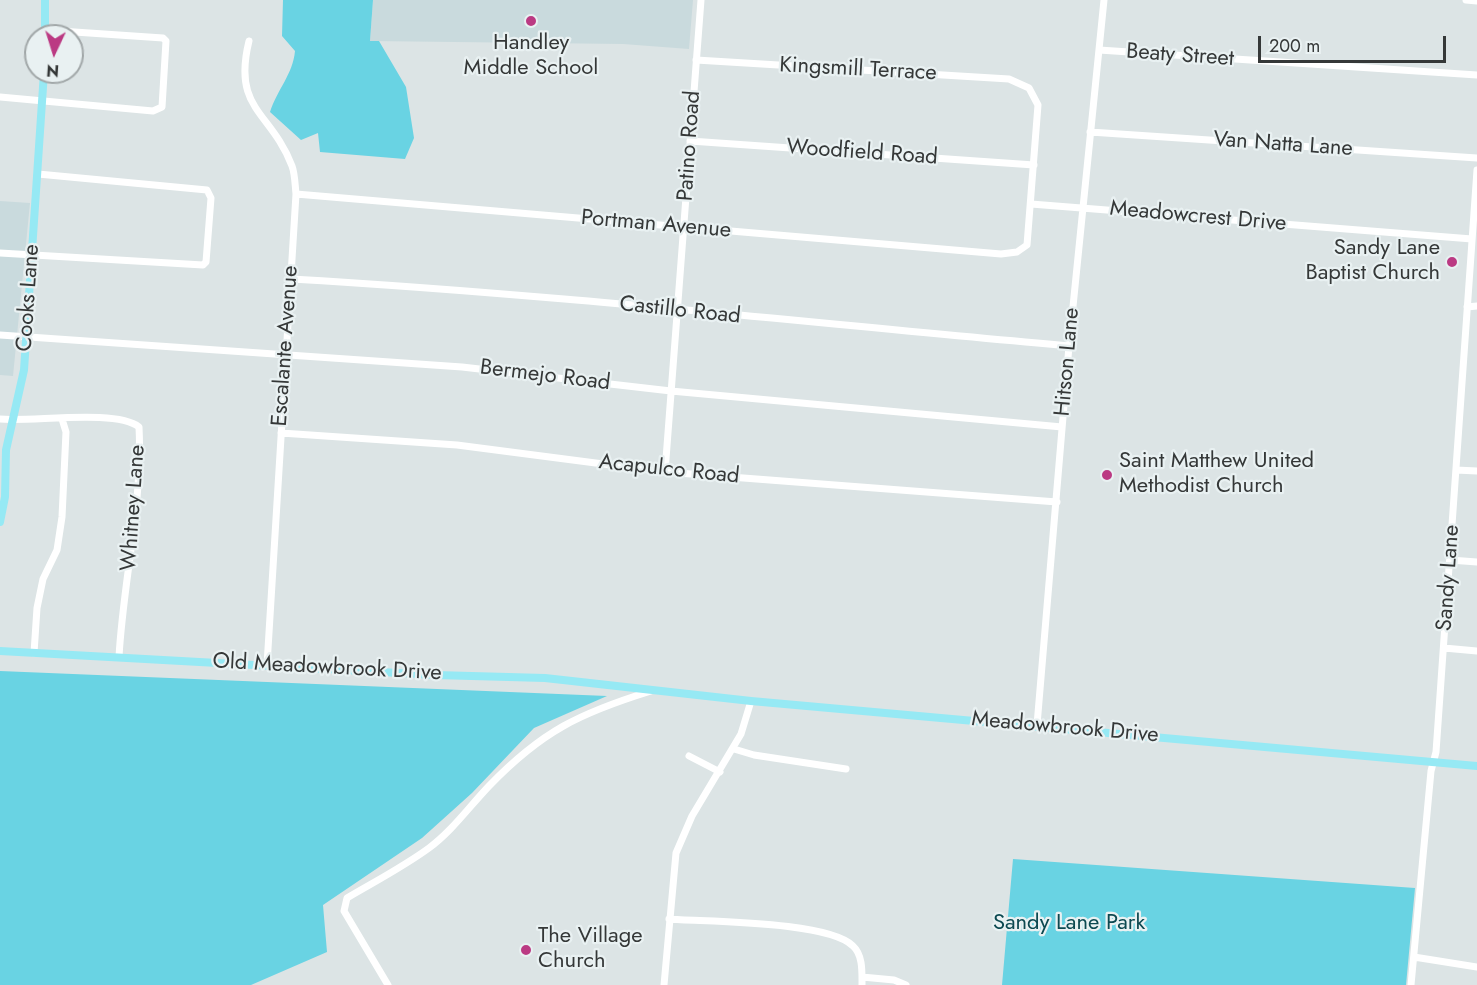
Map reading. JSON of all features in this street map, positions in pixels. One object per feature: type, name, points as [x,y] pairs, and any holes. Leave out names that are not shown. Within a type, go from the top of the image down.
[{"type":"main road","points":[[45,0],[45,24]]},
{"type":"main road","name":"Cooks Lane","points":[[0,522],[5,497],[6,450],[24,370],[44,84]]},
{"type":"main road","name":"Old Meadowbrook Drive","points":[[0,651],[435,675],[498,675],[654,691]]},
{"type":"main road","name":"Meadowbrook Drive","points":[[654,691],[1477,766]]},
{"type":"street","name":"Patino Road","points":[[665,472],[701,0]]},
{"type":"street","name":"Hitson Lane","points":[[1037,725],[1069,346],[1104,0]]},
{"type":"street","points":[[1467,0],[1477,1]]},
{"type":"street","points":[[0,97],[43,103],[158,110],[162,107],[166,41],[163,38],[84,35]]},
{"type":"street","name":"Escalante Avenue","points":[[249,41],[244,61],[246,92],[254,109],[276,134],[287,153],[293,169],[296,194],[267,665]]},
{"type":"street","name":"Beaty Street","points":[[1099,50],[1477,75]]},
{"type":"street","name":"Kingsmill Terrace","points":[[696,60],[1009,79],[1029,88],[1038,105],[1034,165]]},
{"type":"street","name":"Van Natta Lane","points":[[1090,132],[1477,158]]},
{"type":"street","name":"Woodfield Road","points":[[690,141],[1034,165]]},
{"type":"street","points":[[1031,204],[1034,165]]},
{"type":"street","name":"Sandy Lane","points":[[1411,985],[1431,771],[1435,762],[1477,170]]},
{"type":"street","points":[[0,253],[203,265],[207,257],[211,198],[207,190],[39,174]]},
{"type":"street","name":"Portman Avenue","points":[[296,194],[1001,254],[1017,252],[1027,244],[1031,204]]},
{"type":"street","name":"Meadowcrest Drive","points":[[1031,204],[1472,239]]},
{"type":"street","name":"Castillo Road","points":[[291,279],[468,289],[677,311],[1069,346]]},
{"type":"street","points":[[1467,307],[1477,306]]},
{"type":"street","name":"Bermejo Road","points":[[0,335],[462,367],[671,391],[1062,426]]},
{"type":"street","name":"Whitney Lane","points":[[0,419],[62,420],[102,417],[125,420],[139,427],[130,563],[121,608],[119,657]]},
{"type":"street","points":[[34,653],[37,608],[43,579],[57,550],[62,517],[66,432],[62,420]]},
{"type":"street","name":"Acapulco Road","points":[[281,433],[457,445],[665,472],[1057,502]]},
{"type":"street","points":[[1456,470],[1477,471]]},
{"type":"street","points":[[1450,560],[1477,562]]},
{"type":"street","points":[[1444,648],[1477,651]]},
{"type":"street","points":[[388,985],[349,921],[344,911],[344,902],[429,848],[457,823],[511,763],[537,741],[596,708],[654,691]]},
{"type":"street","points":[[664,985],[674,865],[680,842],[734,749],[751,701]]},
{"type":"street","points":[[734,749],[754,755],[846,769]]},
{"type":"street","points":[[689,756],[720,772]]},
{"type":"street","points":[[669,919],[790,928],[832,934],[846,940],[857,950],[862,981],[894,980],[906,985]]},
{"type":"street","points":[[1414,957],[1477,967]]},
{"type":"shaded area","name":"Handley Middle School","points":[[373,0],[693,0],[689,49],[623,44],[370,41]]},
{"type":"shaded area","points":[[0,201],[30,203],[13,376],[0,375]]},
{"type":"green space","points":[[283,0],[373,0],[370,41],[379,41],[406,87],[414,138],[405,159],[320,152],[318,133],[301,140],[270,112],[288,75],[295,51],[282,36]]},
{"type":"green space","points":[[0,671],[607,696],[534,728],[472,793],[422,838],[323,905],[327,952],[251,985],[0,985]]},
{"type":"green space","name":"Sandy Lane Park","points":[[1013,859],[1415,888],[1406,985],[1002,985]]},
{"type":"place","name":"Handley Middle School","points":[[531,21]]},
{"type":"place","name":"Sandy Lane Baptist Church","points":[[1452,262]]},
{"type":"place","name":"Saint Matthew United Methodist Church","points":[[1107,475]]},
{"type":"place","name":"The Village Church","points":[[526,950]]}]
